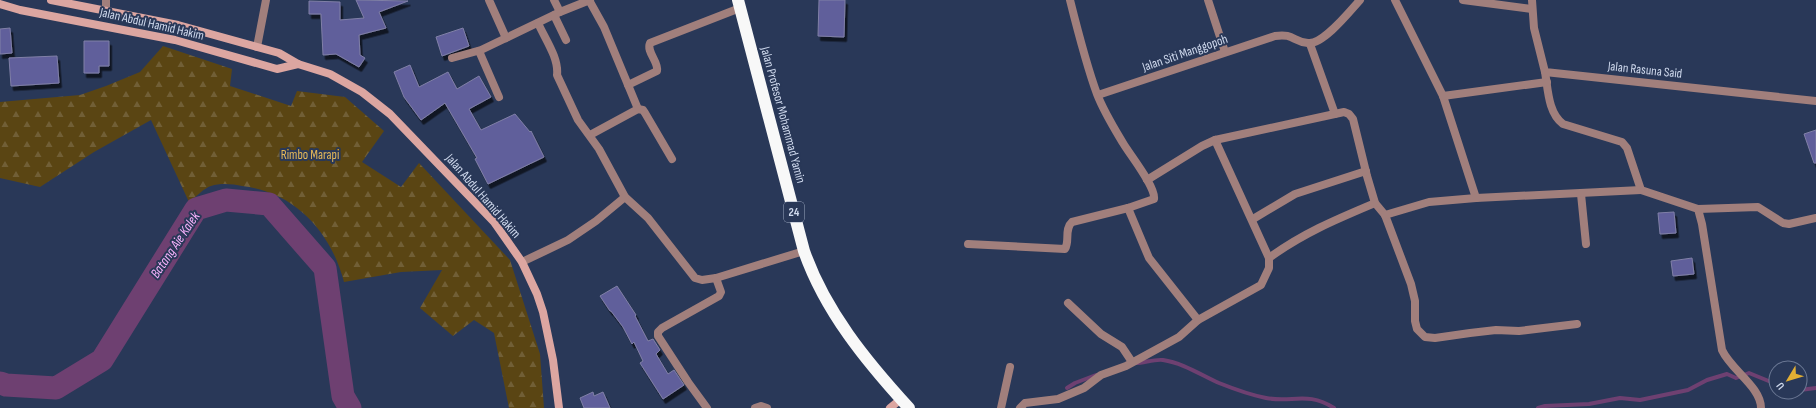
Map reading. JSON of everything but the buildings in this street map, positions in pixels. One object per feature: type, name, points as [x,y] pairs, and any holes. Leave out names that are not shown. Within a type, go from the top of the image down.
[{"type":"highway","name":"Jalan Profesor Mohammad Yamin","points":[[739,4],[804,251],[811,272],[832,311],[857,346],[905,404]]},
{"type":"main road","name":"Jalan Abdul Hamid Hakim","points":[[51,0],[178,25],[279,53],[298,64],[330,74],[362,92],[390,114],[494,222],[522,262],[537,294],[542,312],[553,360],[559,408]]},
{"type":"main road","name":"Jalan Abdul Hamid Hakim","points":[[0,4],[20,10],[175,40],[277,69],[298,64]]},
{"type":"main road","points":[[76,20],[78,5]]},
{"type":"main road","points":[[890,408],[905,404]]},
{"type":"street","points":[[106,0],[106,11]]},
{"type":"street","points":[[257,47],[266,0]]},
{"type":"street","points":[[488,0],[506,38]]},
{"type":"street","points":[[554,0],[566,40]]},
{"type":"street","points":[[452,58],[479,50],[590,0],[604,27],[638,109],[645,112],[672,159]]},
{"type":"street","points":[[968,244],[1062,250],[1067,246],[1068,228],[1072,222],[1128,208],[1154,199],[1153,191],[1124,144],[1098,95],[1070,0]]},
{"type":"street","points":[[1208,0],[1225,52]]},
{"type":"street","points":[[1335,114],[1310,44],[1318,41],[1327,34],[1360,0]]},
{"type":"street","points":[[1395,0],[1443,96],[1476,198]]},
{"type":"street","points":[[1463,0],[1532,4],[1534,28],[1545,72],[1553,114],[1563,124],[1622,142],[1627,148],[1641,190]]},
{"type":"street","points":[[628,84],[657,71],[649,48],[650,43],[739,4]]},
{"type":"street","points":[[538,23],[556,62],[558,67],[557,75],[572,108],[578,120],[599,149],[625,197],[632,201],[648,218],[696,278],[702,280],[716,278],[804,251]]},
{"type":"street","name":"Jalan Siti Manggopoh","points":[[1098,95],[1225,52],[1282,35],[1291,36],[1303,43],[1310,44]]},
{"type":"street","points":[[479,50],[499,97]]},
{"type":"street","name":"Jalan Rasuna Said","points":[[1545,72],[1816,101]]},
{"type":"street","points":[[1443,96],[1547,82]]},
{"type":"street","points":[[590,135],[638,109]]},
{"type":"street","points":[[1147,180],[1202,146],[1215,140],[1344,112],[1349,114],[1353,119],[1375,203],[1385,215],[1411,284],[1415,301],[1415,321],[1417,329],[1425,336],[1435,338],[1496,330],[1519,331],[1577,324]]},
{"type":"street","points":[[1020,408],[1029,402],[1058,399],[1088,386],[1106,372],[1132,362],[1179,337],[1198,320],[1261,285],[1269,268],[1270,258],[1215,140]]},
{"type":"street","points":[[1253,219],[1295,194],[1366,171]]},
{"type":"street","points":[[1385,215],[1429,202],[1476,198],[1641,190],[1698,209],[1758,207],[1783,223],[1790,224],[1816,218]]},
{"type":"street","points":[[1581,194],[1586,244]]},
{"type":"street","points":[[522,262],[568,240],[596,222],[625,197]]},
{"type":"street","points":[[1270,258],[1317,227],[1375,203]]},
{"type":"street","points":[[1128,208],[1149,258],[1198,320]]},
{"type":"street","points":[[1698,209],[1703,231],[1722,350],[1729,361],[1756,392],[1760,398],[1761,408]]},
{"type":"street","points":[[707,408],[658,336],[658,332],[662,328],[719,296],[721,292],[716,278]]},
{"type":"street","points":[[1068,303],[1101,334],[1122,347],[1132,362]]},
{"type":"street","points":[[1001,408],[1010,367]]},
{"type":"street","points":[[755,408],[762,406],[767,408]]},
{"type":"green space","name":"Rimbo Marapi","points":[[163,46],[232,69],[230,86],[291,106],[297,91],[345,97],[384,131],[362,162],[401,187],[419,163],[510,260],[540,354],[544,408],[509,408],[494,333],[474,320],[453,336],[420,308],[442,270],[401,272],[344,282],[330,247],[320,231],[294,206],[278,196],[261,190],[222,184],[208,187],[189,202],[151,120],[94,152],[40,187],[0,178],[0,102],[80,95],[140,72]]},
{"type":"waterway","name":"Batang Aie Kalek","points":[[0,383],[6,385],[56,388],[102,360],[196,209],[226,200],[269,204],[325,268],[343,396],[350,408]]},
{"type":"waterway","points":[[1136,363],[1163,360],[1185,366],[1219,383],[1254,395],[1275,399],[1300,398],[1316,400],[1334,408]]},
{"type":"waterway","points":[[1538,408],[1545,406],[1589,404],[1620,398],[1640,400],[1688,390],[1707,380],[1727,374],[1736,378],[1749,373],[1768,381]]},
{"type":"waterway","points":[[1067,388],[1075,383],[1096,375]]},
{"type":"waterway","points":[[1808,389],[1816,388]]}]
